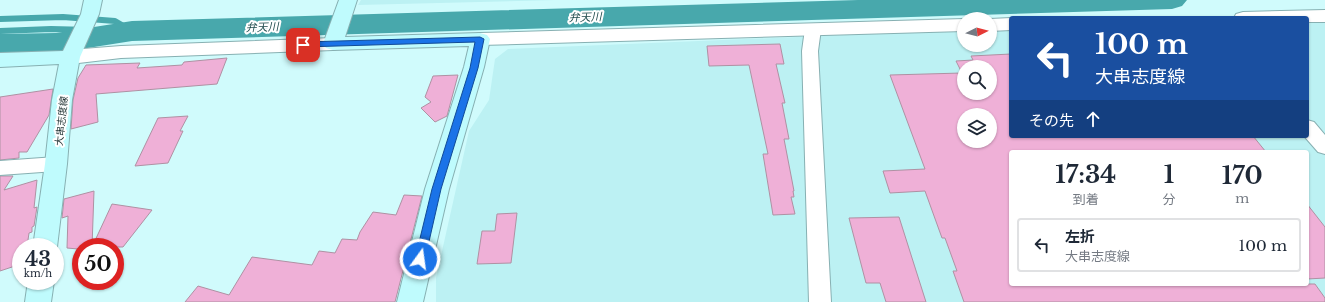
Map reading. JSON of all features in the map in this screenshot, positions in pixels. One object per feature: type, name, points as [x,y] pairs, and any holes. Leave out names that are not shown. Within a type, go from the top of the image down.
[{"type":"main road","name":"大串志度線","points":[[47,238],[62,100],[70,57],[90,14],[93,0]]},
{"type":"main road","points":[[347,4],[335,37],[480,39],[474,68],[437,189],[410,302]]},
{"type":"main road","points":[[0,60],[70,57]]},
{"type":"main road","points":[[38,302],[40,290]]},
{"type":"street","points":[[1309,16],[1325,16]]},
{"type":"street","points":[[997,25],[1009,24]]},
{"type":"street","points":[[480,39],[957,25]]},
{"type":"street","points":[[814,29],[810,50],[820,302]]},
{"type":"street","points":[[70,57],[335,37]]},
{"type":"street","points":[[1309,129],[1325,147]]},
{"type":"street","points":[[0,168],[56,164]]},
{"type":"shaded area","points":[[361,0],[556,0],[358,5]]},
{"type":"shaded area","points":[[1309,19],[1325,19],[1325,302],[436,302],[436,278],[469,131],[489,100],[495,59],[508,49],[957,30],[957,52],[997,52],[997,29],[1009,28],[1009,138],[1309,138]]},
{"type":"building","points":[[780,44],[784,64],[776,64],[785,103],[782,103],[789,139],[784,139],[794,191],[794,197],[791,197],[795,214],[773,215],[763,154],[768,154],[749,65],[709,66],[707,46]]},
{"type":"building","points":[[1009,54],[1009,138],[1255,138],[1264,150],[1009,150],[1009,286],[1309,286],[1309,284],[1315,284],[1325,298],[1325,302],[964,302],[953,271],[957,271],[945,238],[942,238],[925,191],[890,193],[883,171],[925,169],[890,75],[957,73],[957,100],[997,100],[997,60],[973,60],[971,56]]},
{"type":"building","points":[[227,58],[217,84],[96,94],[98,122],[71,129],[73,100],[78,78],[86,65],[140,63],[137,68],[182,65],[184,62]]},
{"type":"building","points":[[458,75],[447,116],[435,122],[421,108],[431,102],[425,97],[433,76]]},
{"type":"building","points":[[53,89],[49,115],[27,152],[19,152],[19,158],[0,160],[0,97]]},
{"type":"building","points":[[188,116],[180,131],[183,131],[168,163],[135,166],[158,118]]},
{"type":"building","points":[[0,176],[13,176],[4,190],[37,180],[34,208],[37,207],[32,232],[29,233],[28,238],[12,238],[12,267],[0,271]]},
{"type":"building","points":[[94,191],[92,238],[72,238],[72,248],[67,248],[68,216],[62,218],[64,199]]},
{"type":"building","points":[[404,195],[422,196],[395,302],[185,302],[198,286],[229,295],[252,257],[312,265],[319,251],[335,253],[342,239],[357,240],[360,232],[373,212],[396,215]]},
{"type":"building","points":[[112,204],[152,210],[124,246],[124,238],[96,238]]},
{"type":"building","points":[[1309,207],[1325,227],[1325,278],[1309,279]]},
{"type":"building","points":[[517,213],[511,263],[477,264],[482,231],[495,231],[497,214]]},
{"type":"building","points":[[899,217],[926,302],[886,302],[880,283],[866,283],[849,218]]},
{"type":"waterway","name":"弁天川","points":[[0,44],[56,43],[132,31],[1172,0]]},
{"type":"waterway","points":[[0,19],[63,17],[115,21],[132,31]]},
{"type":"waterway","points":[[0,31],[51,29],[130,31]]},
{"type":"route","points":[[303,45],[480,39],[474,68],[437,189],[420,259]]}]
